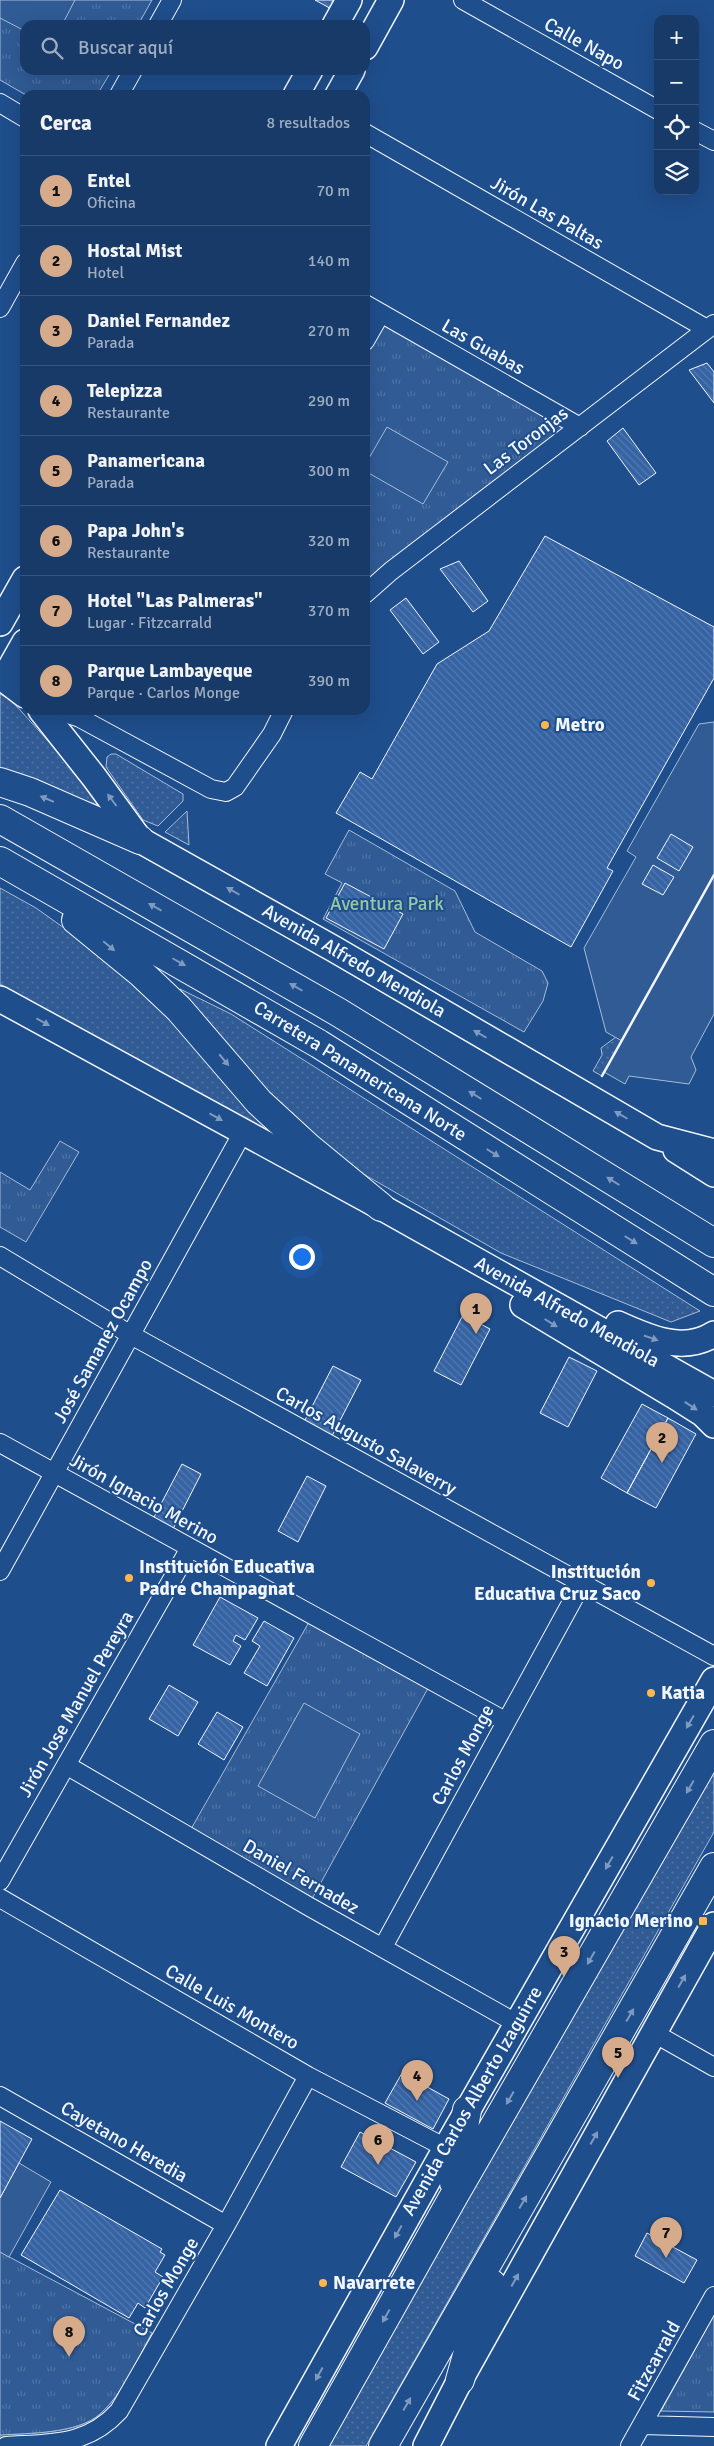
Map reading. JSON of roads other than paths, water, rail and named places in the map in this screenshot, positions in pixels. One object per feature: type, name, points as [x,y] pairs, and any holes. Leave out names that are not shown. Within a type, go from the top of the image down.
[{"type":"main road","points":[[0,782],[30,792],[140,840]]},
{"type":"main road","name":"Carretera Panamericana Norte","points":[[0,819],[330,1006],[714,1243]]},
{"type":"main road","name":"Carretera Panamericana Norte","points":[[0,860],[319,1044],[712,1291]]},
{"type":"main road","points":[[0,865],[96,935],[142,974],[179,1009],[259,1102],[308,1147],[381,1207]]},
{"type":"main road","name":"Avenida Carlos Alberto Izaguirre","points":[[313,2446],[451,2201],[714,1744]]},
{"type":"main road","points":[[383,2446],[710,1876]]},
{"type":"main road","points":[[451,2201],[467,2110]]},
{"type":"main road","points":[[460,2380],[475,2327],[502,2262],[504,2234]]},
{"type":"street","points":[[161,20],[172,0]]},
{"type":"street","points":[[338,20],[349,0]]},
{"type":"street","points":[[370,38],[391,0]]},
{"type":"street","name":"Calle Napo","points":[[463,0],[654,108]]},
{"type":"street","points":[[122,90],[130,75]]},
{"type":"street","points":[[299,90],[307,75]]},
{"type":"street","points":[[341,90],[349,75]]},
{"type":"street","points":[[0,103],[20,115]]},
{"type":"street","points":[[699,133],[714,141]]},
{"type":"street","name":"Jirón Las Paltas","points":[[370,136],[711,326]]},
{"type":"street","points":[[0,308],[6,282],[20,268]]},
{"type":"street","name":"Las Guabas","points":[[370,307],[580,427]]},
{"type":"street","points":[[370,332],[381,313]]},
{"type":"street","name":"Las Toronjas","points":[[370,589],[390,571],[711,326]]},
{"type":"street","points":[[0,623],[20,588]]},
{"type":"street","points":[[20,650],[2,677],[20,691]]},
{"type":"street","name":"Avenida Alfredo Mendiola","points":[[45,715],[94,777],[140,840],[342,954],[657,1137],[714,1152]]},
{"type":"street","points":[[71,715],[80,718],[211,789],[226,792],[235,786],[272,734],[282,715]]},
{"type":"street","name":"Avenida Alfredo Mendiola","points":[[0,999],[381,1207],[714,1394]]},
{"type":"street","name":"José Samanez Ocampo","points":[[0,1571],[243,1132]]},
{"type":"street","points":[[657,1137],[714,1174]]},
{"type":"street","points":[[381,1207],[489,1284],[574,1337],[673,1394],[702,1414],[714,1425]]},
{"type":"street","name":"Carlos Augusto Salaverry","points":[[0,1256],[131,1335],[581,1585],[714,1656]]},
{"type":"street","points":[[478,1262],[647,1336],[665,1342],[687,1343],[714,1334]]},
{"type":"street","name":"Jirón Ignacio Merino","points":[[0,1443],[505,1721]]},
{"type":"street","name":"Jirón Jose Manuel Pereyra","points":[[0,1881],[190,1548]]},
{"type":"street","name":"Carlos Monge","points":[[383,1947],[581,1585]]},
{"type":"street","name":"Avenida Carlos Alberto Izaguirre","points":[[279,2446],[516,2023],[714,1680]]},
{"type":"street","name":"Daniel Fernadez","points":[[66,1765],[308,1906],[516,2023]]},
{"type":"street","name":"Calle Luis Montero","points":[[0,1898],[308,2076],[446,2148]]},
{"type":"street","points":[[426,2446],[460,2380],[652,2032],[714,1925]]},
{"type":"street","points":[[652,2032],[714,2067]]},
{"type":"street","name":"Carlos Monge","points":[[6,2446],[74,2441],[97,2433],[108,2423],[132,2390],[308,2076]]},
{"type":"street","name":"Cayetano Heredia","points":[[0,2096],[226,2225]]},
{"type":"street","name":"Fitzcarrald","points":[[630,2446],[714,2296]]},
{"type":"street","points":[[642,2425],[714,2427]]},
{"type":"place","name":"Metro","points":[[545,725]]},
{"type":"place","name":"Entel","points":[[476,1334]]},
{"type":"place","name":"Hostal Mist","points":[[662,1463]]},
{"type":"place","name":"Institución Educativa Padre Champagnat","points":[[129,1578]]},
{"type":"place","name":"Institución Educativa Cruz Saco","points":[[651,1583]]},
{"type":"place","name":"Katia","points":[[651,1693]]},
{"type":"place","name":"Ignacio Merino","points":[[703,1921]]},
{"type":"place","name":"Daniel Fernandez","points":[[564,1977]]},
{"type":"place","name":"Panamericana","points":[[618,2078]]},
{"type":"place","name":"Telepizza","points":[[417,2101]]},
{"type":"place","name":"Papa John's","points":[[378,2165]]},
{"type":"place","name":"Hotel \"Las Palmeras\"","points":[[666,2258]]},
{"type":"place","name":"Navarrete","points":[[323,2283]]},
{"type":"place","name":"Parque Lambayeque","points":[[69,2357]]},
{"type":"park label","name":"Aventura Park","points":[[387,904]]}]
